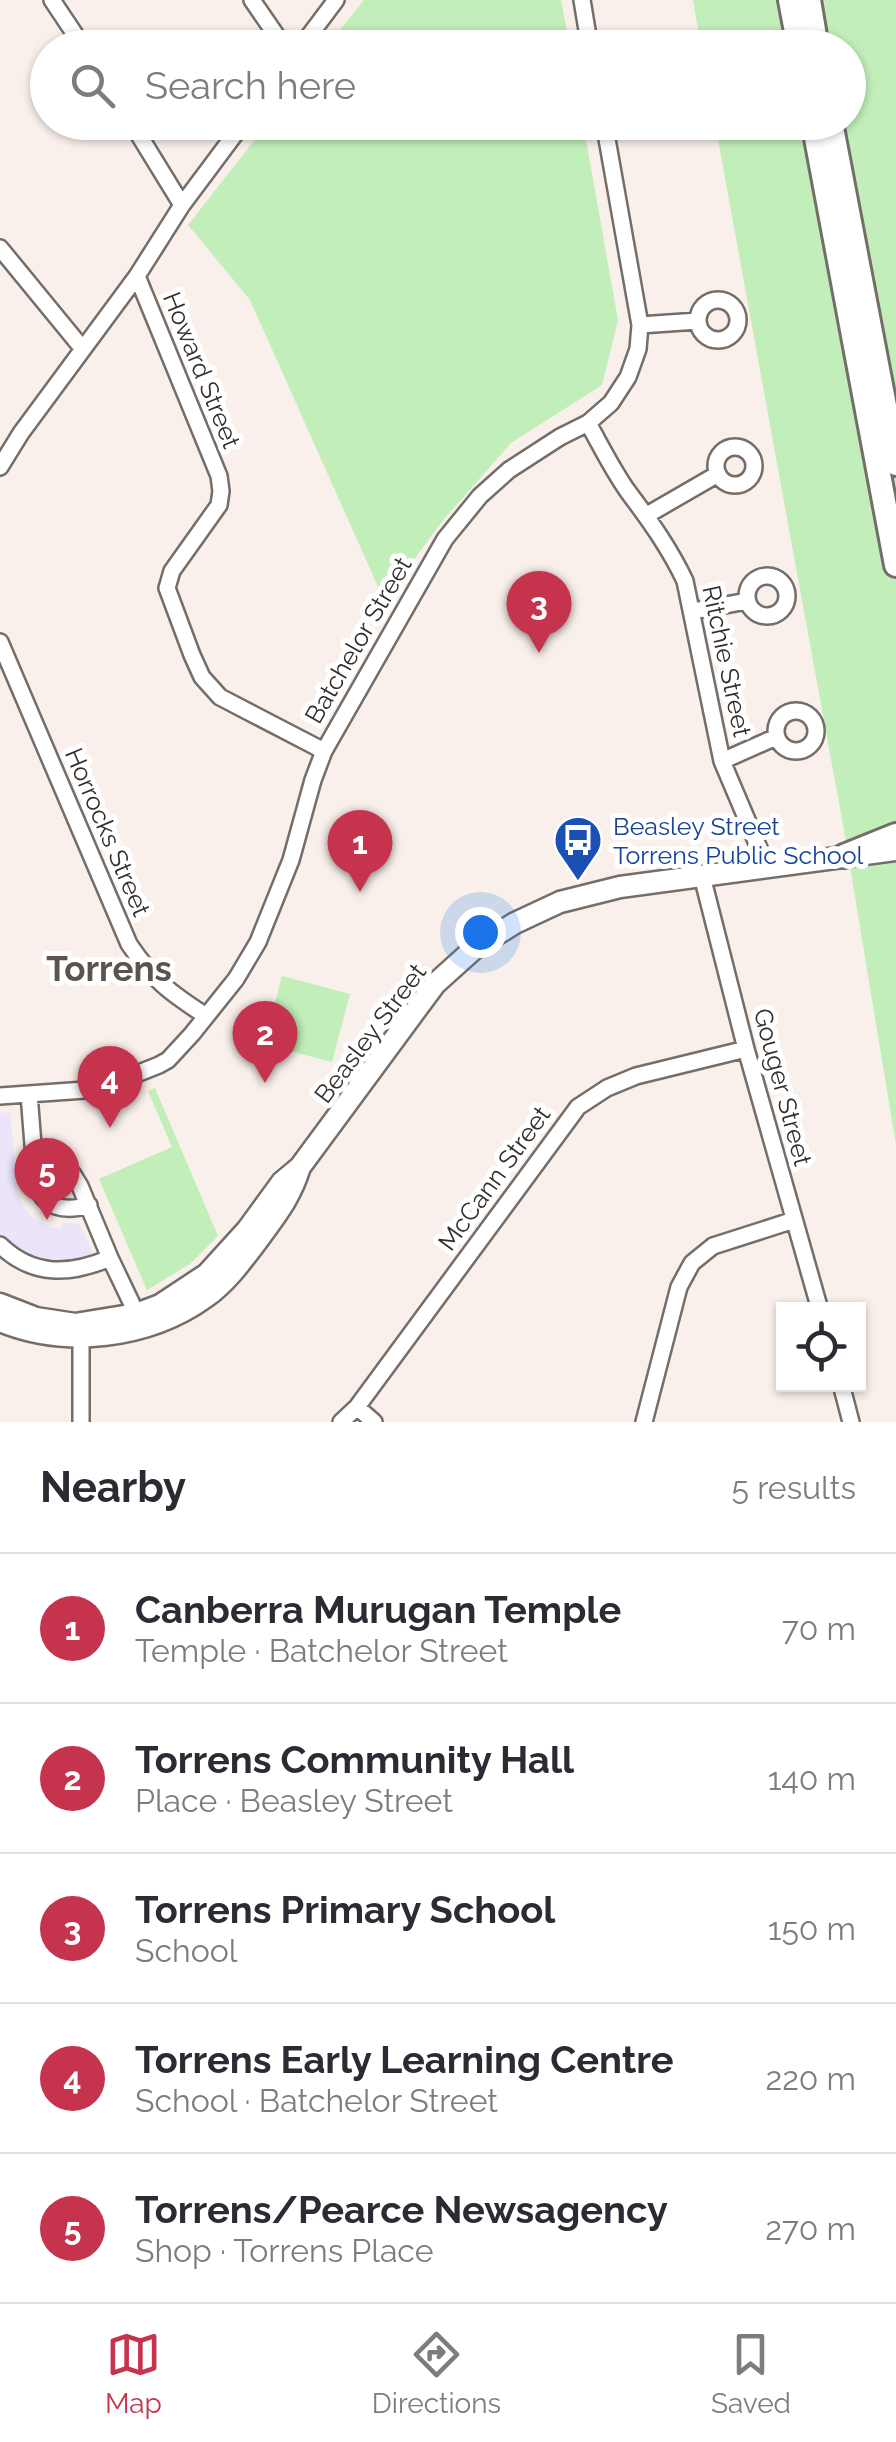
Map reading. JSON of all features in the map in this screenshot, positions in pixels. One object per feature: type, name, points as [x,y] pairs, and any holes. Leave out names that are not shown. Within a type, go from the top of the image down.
[{"type":"main road","points":[[790,0],[796,30]]},
{"type":"main road","points":[[808,0],[814,30]]},
{"type":"main road","points":[[816,140],[896,565]]},
{"type":"main road","points":[[835,140],[896,464]]},
{"type":"main road","points":[[844,856],[896,834]]},
{"type":"main road","name":"Beasley Street","points":[[0,1321],[54,1336],[182,1312],[206,1297],[227,1279],[294,1190],[300,1168],[435,984],[475,948],[515,923],[560,902],[620,888],[896,850]]},
{"type":"main road","name":"Beasley Street","points":[[0,1304],[82,1330]]},
{"type":"street","points":[[52,0],[72,30]]},
{"type":"street","points":[[252,0],[273,30]]},
{"type":"street","points":[[314,30],[336,0]]},
{"type":"street","points":[[582,0],[587,30]]},
{"type":"street","points":[[141,140],[182,205]]},
{"type":"street","points":[[0,467],[21,432],[137,276],[182,205],[231,140]]},
{"type":"street","name":"Batchelor Street","points":[[0,1096],[100,1089],[168,1060],[236,980],[258,942],[291,860],[312,780],[324,751],[445,539],[509,470],[588,423],[611,404],[628,377],[638,349],[640,324],[607,140]]},
{"type":"street","points":[[0,248],[82,348]]},
{"type":"street","name":"Howard Street","points":[[137,276],[219,476],[218,505],[172,571],[167,588],[192,655],[202,678],[220,697],[324,751]]},
{"type":"street","points":[[640,324],[698,321]]},
{"type":"street","name":"Ritchie Street","points":[[588,423],[685,581],[722,761],[767,867]]},
{"type":"street","points":[[648,515],[718,474]]},
{"type":"street","points":[[692,612],[747,600]]},
{"type":"street","name":"Horrocks Street","points":[[0,642],[129,944],[148,972],[167,990],[206,1016]]},
{"type":"street","points":[[722,761],[776,737]]},
{"type":"street","name":"Gouger Street","points":[[702,876],[818,1302]]},
{"type":"street","name":"McCann Street","points":[[341,1422],[357,1407],[578,1107],[606,1088],[636,1076],[746,1049]]},
{"type":"street","points":[[29,1094],[37,1188],[50,1205],[72,1209],[89,1206]]},
{"type":"street","points":[[35,1170],[52,1167],[72,1174],[140,1320]]},
{"type":"street","points":[[644,1422],[680,1287],[692,1262],[713,1246],[794,1220]]},
{"type":"street","points":[[0,1245],[18,1259],[46,1269],[75,1270],[110,1258]]},
{"type":"street","points":[[82,1330],[82,1422]]},
{"type":"street","points":[[843,1392],[851,1422]]},
{"type":"street","points":[[357,1407],[374,1422]]},
{"type":"shaded area","points":[[10,1112],[18,1193],[24,1208],[33,1218],[53,1228],[61,1229],[62,1223],[79,1223],[97,1262],[44,1267],[0,1241],[0,1113]]},
{"type":"green space","points":[[364,0],[561,0],[567,30],[340,30]]},
{"type":"green space","points":[[693,0],[896,0],[896,1145],[845,836],[718,140],[866,140],[866,30],[698,30]]},
{"type":"green space","points":[[255,140],[586,140],[618,320],[602,385],[511,443],[444,519],[384,600],[250,300],[188,225]]},
{"type":"green space","points":[[282,976],[350,994],[332,1062],[264,1044]]},
{"type":"green space","points":[[155,1088],[218,1236],[190,1264],[147,1290],[99,1179],[172,1147],[148,1091]]},
{"type":"place","name":"Torrens Primary School","points":[[539,653]]},
{"type":"place","name":"Beasley Street Torrens Public School","points":[[578,882]]},
{"type":"place","name":"Canberra Murugan Temple","points":[[360,892]]},
{"type":"place","name":"Torrens Community Hall","points":[[265,1083]]},
{"type":"place","name":"Torrens Early Learning Centre","points":[[110,1128]]},
{"type":"place","name":"Torrens/Pearce Newsagency","points":[[47,1220]]},
{"type":"district","name":"Torrens","points":[[109,968]]}]
